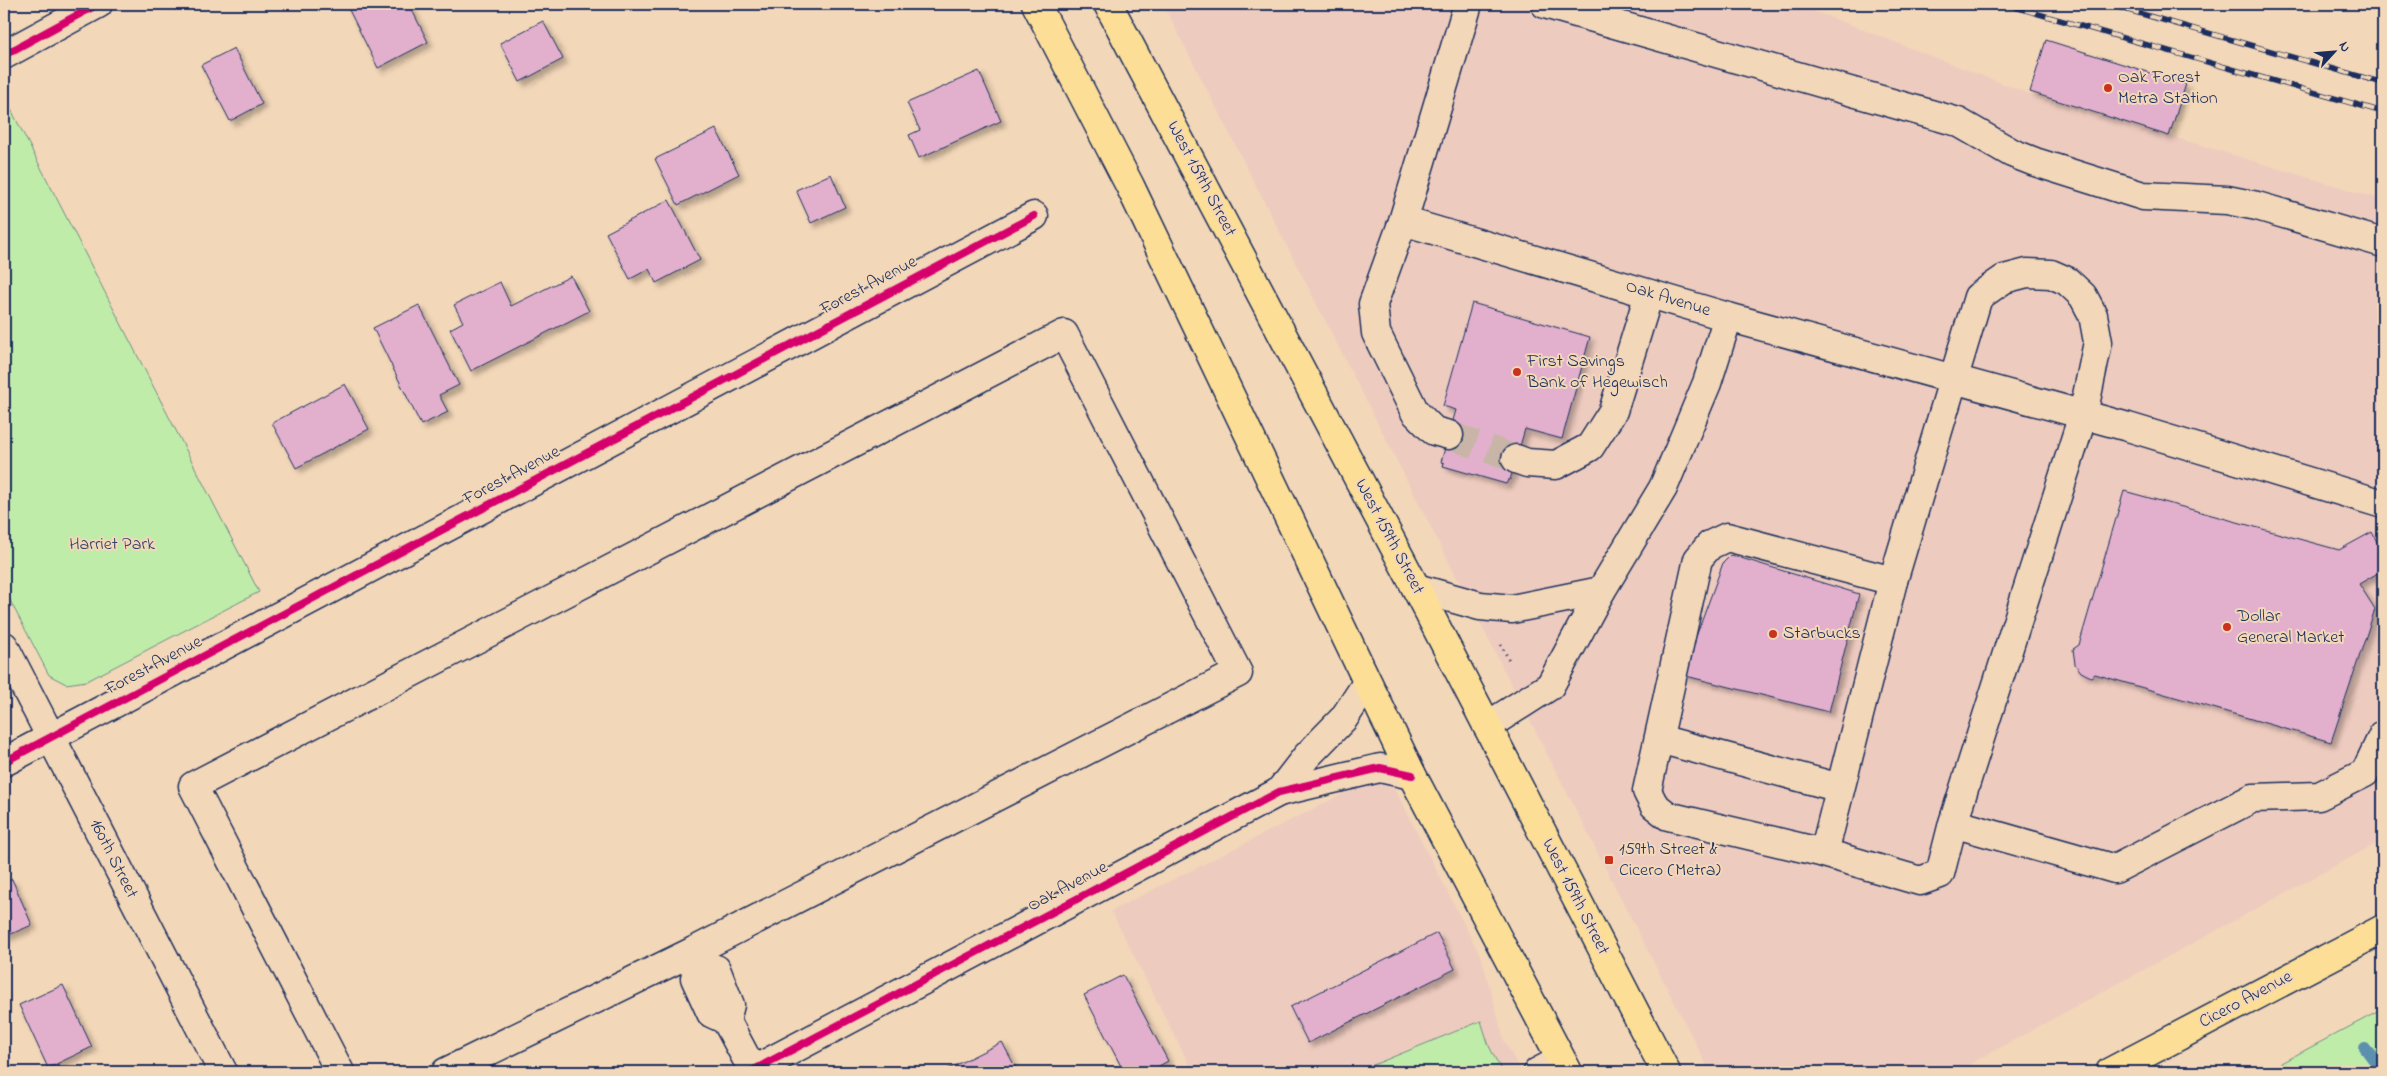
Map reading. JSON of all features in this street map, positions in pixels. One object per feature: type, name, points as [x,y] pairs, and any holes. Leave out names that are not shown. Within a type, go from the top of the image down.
[{"type":"main road","points":[[1036,4],[1130,186],[1367,683],[1556,1068]]},
{"type":"main road","name":"West 159th Street","points":[[1108,4],[1416,588],[1666,1072]]},
{"type":"main road","name":"Cicero Avenue","points":[[2110,1072],[2383,929]]},
{"type":"street","points":[[4,56],[98,4]]},
{"type":"street","points":[[1449,435],[1434,430],[1415,412],[1376,334],[1373,304],[1403,221],[1468,4]]},
{"type":"street","points":[[1545,4],[1958,122],[2012,153],[2048,167],[2125,191],[2143,196],[2227,200],[2257,206],[2383,243]]},
{"type":"street","name":"Forest Avenue","points":[[4,762],[1034,216]]},
{"type":"street","name":"Oak Avenue","points":[[1403,221],[1728,317],[1707,383],[1663,488],[1601,591],[1550,686],[1487,726]]},
{"type":"street","points":[[1824,854],[1894,581],[1952,379],[1978,297],[2004,279],[2027,273],[2051,274],[2068,281],[2082,296],[2093,315],[2098,342],[2083,415],[1953,823],[1940,874],[1920,882],[1824,854],[1668,816],[1654,805],[1647,791],[1698,559],[1710,545],[1727,537],[1894,581]]},
{"type":"street","points":[[1516,459],[1527,463],[1556,465],[1590,447],[1613,411],[1649,294]]},
{"type":"street","points":[[1728,317],[2083,415],[2383,504]]},
{"type":"street","points":[[340,1072],[193,786],[1064,334],[1238,673],[697,958],[446,1072]]},
{"type":"street","points":[[1416,588],[1480,606],[1512,609],[1601,591]]},
{"type":"street","name":"160th Street","points":[[4,646],[224,1072]]},
{"type":"street","name":"Oak Avenue","points":[[1280,792],[1307,756],[1344,718],[1367,683]]},
{"type":"street","points":[[1953,823],[2115,869],[2253,798],[2319,796],[2365,773],[2383,735]]},
{"type":"street","points":[[1659,739],[1840,788]]},
{"type":"street","name":"Oak Avenue","points":[[751,1072],[1280,792],[1380,768],[1412,775]]},
{"type":"street","points":[[697,958],[716,969],[730,1005],[726,1020],[751,1072]]},
{"type":"path","points":[[1498,640],[1509,660]]},
{"type":"shaded area","points":[[1163,4],[1796,4],[2027,93],[2383,200],[2383,840],[1955,1072],[1713,1072],[1708,1068]]},
{"type":"shaded area","points":[[1386,772],[1482,959],[1504,1040],[1521,1072],[1193,1072],[1111,911]]},
{"type":"green space","name":"Harriet Park","points":[[4,96],[259,592],[87,681],[66,684],[49,675],[4,589]]},
{"type":"green space","points":[[2383,1009],[2383,1072],[2264,1072]]},
{"type":"green space","points":[[1481,1021],[1489,1046],[1502,1072],[1356,1072]]},
{"type":"building","points":[[346,4],[409,4],[428,42],[378,68]]},
{"type":"building","points":[[543,21],[563,59],[520,82],[500,43]]},
{"type":"building","name":"Oak Forest Metra Station","points":[[2046,40],[2186,84],[2169,136],[2030,92]]},
{"type":"building","points":[[234,48],[262,104],[230,121],[201,65]]},
{"type":"building","points":[[979,71],[1001,121],[919,158],[909,135],[920,130],[907,103]]},
{"type":"building","points":[[716,129],[739,174],[678,205],[655,159]]},
{"type":"building","points":[[831,174],[845,207],[811,223],[796,190]]},
{"type":"building","points":[[669,200],[700,260],[656,283],[649,269],[630,279],[606,233]]},
{"type":"building","points":[[571,276],[589,311],[471,371],[450,329],[463,322],[454,305],[500,282],[511,306]]},
{"type":"building","name":"First Savings Bank of Hegewisch","points":[[1472,303],[1590,337],[1562,439],[1525,429],[1510,480],[1506,484],[1443,466],[1444,463],[1441,462],[1456,410],[1443,406]]},
{"type":"building","points":[[419,305],[459,385],[439,395],[448,412],[421,425],[373,328]]},
{"type":"building","points":[[345,384],[369,429],[296,468],[272,423]]},
{"type":"building","name":"Dollar General Market","points":[[2124,491],[2339,550],[2372,532],[2383,554],[2383,570],[2359,584],[2375,609],[2331,742],[2095,674],[2091,677],[2081,672],[2075,664],[2073,649],[2079,645]]},
{"type":"building","name":"Starbucks","points":[[1731,555],[1859,594],[1829,712],[1682,675],[1723,563]]},
{"type":"building","points":[[12,879],[32,925],[4,937],[4,883]]},
{"type":"building","points":[[1437,933],[1455,969],[1308,1043],[1290,1007]]},
{"type":"building","points":[[1123,975],[1168,1061],[1148,1072],[1124,1072],[1084,995]]},
{"type":"building","points":[[63,985],[92,1047],[48,1068],[19,1005]]},
{"type":"building","points":[[1002,1042],[1018,1072],[942,1072]]},
{"type":"waterway","points":[[2365,1048],[2377,1064],[2383,1066]]},
{"type":"tunnel","points":[[1449,435],[1516,459]]},
{"type":"railway","points":[[2004,4],[2383,112]]},
{"type":"railway","points":[[2107,4],[2383,83]]},
{"type":"cycle path","points":[[4,55],[98,4]]},
{"type":"cycle path","points":[[4,762],[1034,216]]},
{"type":"cycle path","points":[[750,1072],[1279,792],[1380,768],[1412,775]]},
{"type":"place","name":"Oak Forest Metra Station","points":[[2108,88]]},
{"type":"place","name":"First Savings Bank of Hegewisch","points":[[1517,372]]},
{"type":"place","name":"Dollar General Market","points":[[2227,627]]},
{"type":"place","name":"Starbucks","points":[[1773,634]]},
{"type":"place","name":"159th Street & Cicero (Metra)","points":[[1609,860]]}]
